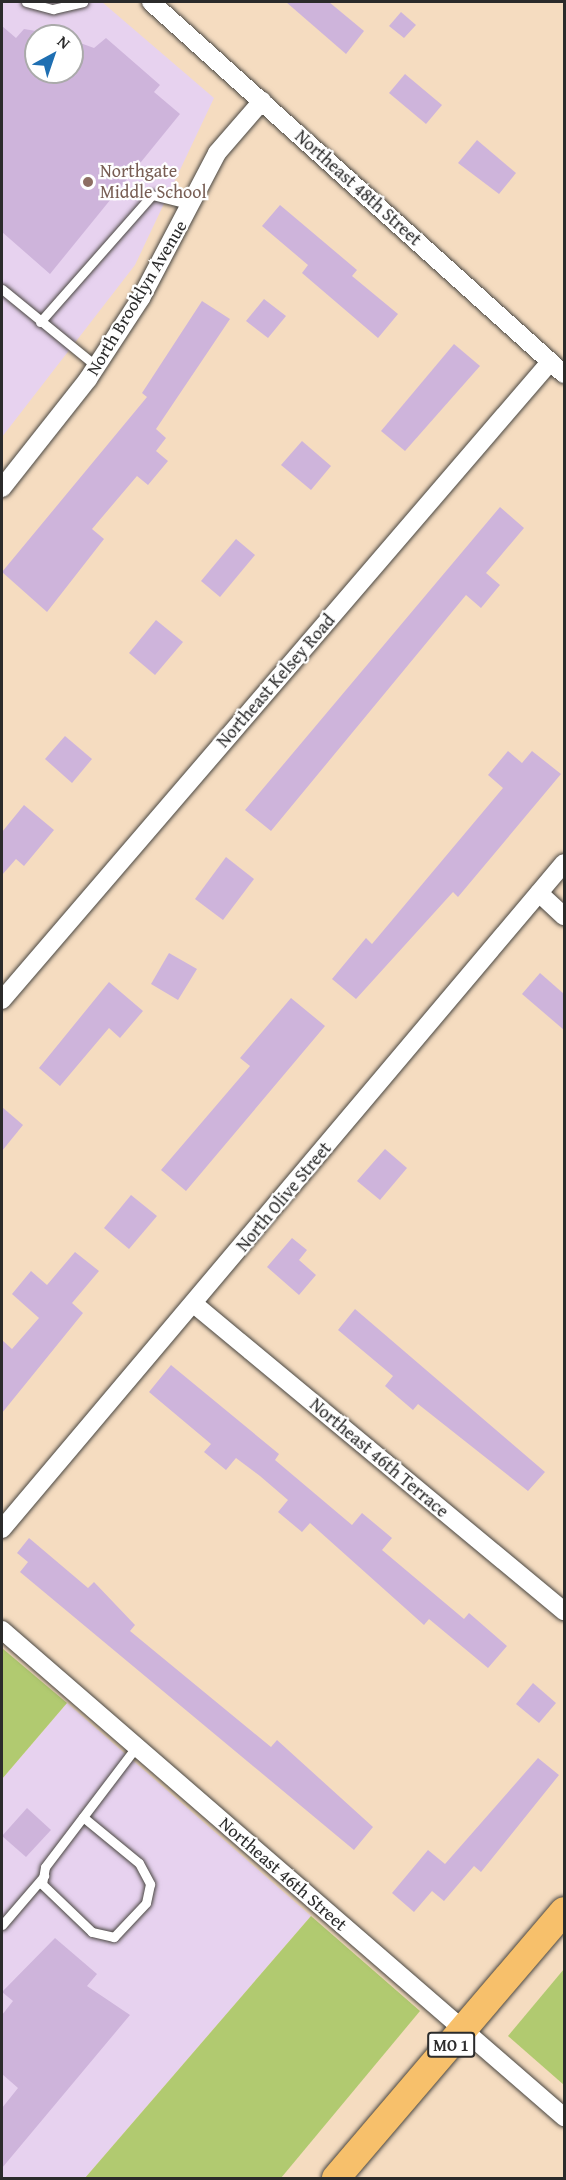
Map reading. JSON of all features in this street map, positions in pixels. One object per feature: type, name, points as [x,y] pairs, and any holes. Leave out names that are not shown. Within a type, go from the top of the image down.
[{"type":"main road","name":"MO 1","points":[[336,2178],[564,1911]]},
{"type":"street","name":"Northeast 48th Street","points":[[151,2],[564,374]]},
{"type":"street","name":"North Brooklyn Avenue","points":[[2,488],[96,366],[192,205],[217,153],[262,101]]},
{"type":"street","name":"Northeast Kelsey Road","points":[[2,1000],[550,362]]},
{"type":"street","name":"North Olive Street","points":[[2,1529],[564,863]]},
{"type":"street","points":[[538,893],[564,916]]},
{"type":"street","name":"Northeast 46th Terrace","points":[[194,1304],[564,1611]]},
{"type":"street","name":"Northeast 46th Street","points":[[2,1630],[564,2117]]},
{"type":"lane","points":[[26,2],[53,9],[83,2]]},
{"type":"lane","points":[[39,322],[135,208],[152,195],[192,205]]},
{"type":"lane","points":[[2,289],[39,322],[96,366]]},
{"type":"lane","points":[[2,1925],[44,1876],[83,1817],[136,1747]]},
{"type":"lane","points":[[44,1876],[52,1899],[92,1932],[114,1937],[146,1903],[146,1873],[83,1817]]},
{"type":"shaded area","name":"Northgate Middle School","points":[[2,2],[102,2],[214,98],[135,265],[2,437]]},
{"type":"shaded area","points":[[67,1703],[311,1916],[85,2178],[2,2178],[2,1779]]},
{"type":"green space","points":[[2,1648],[67,1703],[2,1779]]},
{"type":"green space","points":[[311,1916],[420,2011],[281,2178],[85,2178]]},
{"type":"green space","points":[[564,1969],[564,2085],[508,2036]]},
{"type":"building","points":[[286,2],[329,2],[364,31],[346,54]]},
{"type":"building","points":[[401,12],[416,25],[404,38],[389,26]]},
{"type":"building","name":"Northgate Middle School","points":[[2,26],[16,38],[24,29],[24,84],[84,84],[84,44],[94,48],[106,38],[160,85],[154,92],[180,114],[50,274],[2,232]]},
{"type":"building","points":[[405,74],[442,105],[426,124],[389,93]]},
{"type":"building","points":[[477,140],[516,173],[499,194],[458,163]]},
{"type":"building","points":[[280,205],[357,270],[352,276],[398,314],[378,338],[302,273],[308,265],[262,226]]},
{"type":"building","points":[[264,299],[286,316],[268,338],[246,321]]},
{"type":"building","points":[[202,301],[230,319],[156,429],[166,438],[156,451],[168,461],[148,485],[137,476],[92,529],[104,539],[47,612],[2,572],[147,397],[142,393]]},
{"type":"building","points":[[454,344],[480,366],[405,451],[381,431]]},
{"type":"building","points":[[302,441],[331,466],[311,490],[281,465]]},
{"type":"building","points":[[500,507],[524,528],[486,573],[500,585],[481,608],[466,595],[271,831],[245,810]]},
{"type":"building","points":[[236,539],[255,555],[220,597],[201,581]]},
{"type":"building","points":[[156,620],[183,642],[155,675],[129,653]]},
{"type":"building","points":[[65,736],[92,759],[72,783],[45,759]]},
{"type":"building","points":[[508,751],[522,763],[532,751],[561,774],[458,897],[453,892],[356,999],[332,979],[366,938],[372,944],[503,788],[488,775]]},
{"type":"building","points":[[24,805],[54,830],[24,866],[16,859],[2,875],[2,832]]},
{"type":"building","points":[[226,857],[254,879],[223,920],[195,899]]},
{"type":"building","points":[[169,953],[197,969],[178,1000],[151,984]]},
{"type":"building","points":[[540,973],[564,994],[564,1030],[522,994]]},
{"type":"building","points":[[109,982],[143,1011],[120,1038],[109,1028],[60,1086],[39,1068]]},
{"type":"building","points":[[291,998],[325,1026],[186,1191],[161,1170],[250,1066],[240,1058]]},
{"type":"building","points":[[2,1107],[23,1125],[2,1151]]},
{"type":"building","points":[[385,1149],[407,1168],[380,1200],[357,1181]]},
{"type":"building","points":[[131,1195],[157,1216],[129,1249],[104,1228]]},
{"type":"building","points":[[292,1238],[307,1250],[299,1260],[316,1275],[299,1295],[267,1267]]},
{"type":"building","points":[[75,1252],[99,1271],[72,1303],[83,1313],[2,1413],[2,1340],[12,1349],[39,1318],[12,1294],[31,1271],[47,1285]]},
{"type":"building","points":[[355,1309],[545,1472],[528,1491],[418,1404],[413,1410],[385,1386],[393,1376],[338,1330]]},
{"type":"building","points":[[171,1365],[279,1454],[275,1460],[352,1525],[362,1513],[392,1538],[382,1550],[464,1619],[469,1613],[507,1646],[488,1668],[429,1619],[424,1625],[310,1523],[302,1532],[278,1512],[288,1500],[260,1476],[236,1458],[226,1470],[204,1452],[211,1444],[149,1392]]},
{"type":"building","points":[[29,1538],[88,1588],[94,1582],[135,1625],[130,1631],[271,1747],[277,1740],[373,1827],[354,1850],[20,1572],[28,1562],[17,1553]]},
{"type":"building","points":[[533,1683],[556,1703],[539,1723],[516,1704]]},
{"type":"building","points":[[538,1758],[559,1775],[481,1872],[474,1866],[444,1901],[432,1891],[414,1912],[392,1893],[428,1850],[445,1864]]},
{"type":"building","points":[[27,1808],[51,1830],[26,1857],[2,1836]]},
{"type":"building","points":[[55,1938],[97,1974],[87,1986],[130,2015],[2,2168],[2,2108],[18,2088],[2,2074],[2,2015],[13,2001],[2,1992]]},
{"type":"place","name":"Northgate Middle School","points":[[88,182]]}]
